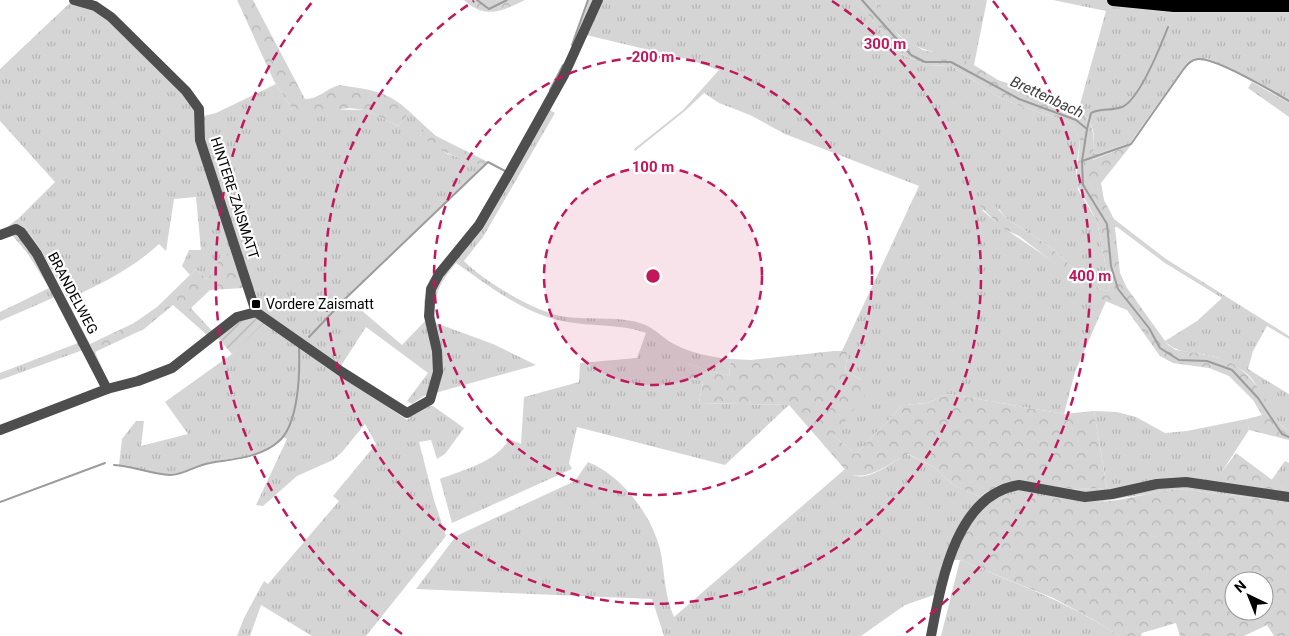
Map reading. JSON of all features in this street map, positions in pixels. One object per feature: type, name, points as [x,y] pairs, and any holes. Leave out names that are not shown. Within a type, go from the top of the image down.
[{"type":"main road","points":[[1112,0],[1164,5],[1289,6]]},
{"type":"street","name":"HINTERE ZAISMATT","points":[[74,0],[95,6],[111,17],[186,90],[199,109],[200,140],[256,312]]},
{"type":"street","points":[[0,430],[107,388],[138,382],[172,368],[237,317],[256,312],[342,372],[407,413],[430,400],[438,372],[437,350],[429,310],[431,289],[439,274],[479,225],[508,176],[564,75],[598,0]]},
{"type":"street","name":"BRANDELWEG","points":[[0,235],[16,229],[21,232],[37,254],[107,388]]},
{"type":"street","points":[[931,636],[951,557],[967,519],[984,499],[1009,486],[1018,485],[1085,497],[1112,494],[1157,484],[1186,482],[1289,497]]},
{"type":"green space","points":[[73,0],[91,2],[204,116],[216,113],[276,84],[292,109],[365,110],[398,126],[410,112],[427,128],[420,135],[448,154],[484,166],[346,297],[402,345],[426,320],[424,302],[428,285],[471,232],[520,145],[569,53],[588,0],[856,0],[900,54],[927,65],[952,66],[1000,98],[1064,120],[1073,125],[1080,140],[1076,168],[1078,190],[1097,221],[1110,289],[1107,291],[1094,286],[1050,247],[1006,218],[999,209],[982,210],[1008,231],[1054,262],[1092,293],[1106,301],[1075,372],[1064,414],[949,394],[927,403],[903,405],[856,454],[834,436],[862,380],[845,371],[848,351],[842,351],[919,186],[785,134],[750,115],[719,103],[704,93],[635,151],[634,149],[683,110],[719,70],[687,59],[586,35],[550,110],[555,113],[483,237],[464,261],[512,296],[555,315],[635,322],[647,326],[672,343],[685,349],[708,356],[731,359],[729,376],[688,364],[703,381],[699,403],[789,405],[725,465],[577,427],[569,463],[572,469],[452,523],[440,479],[488,459],[496,454],[509,439],[521,444],[524,397],[579,382],[580,363],[637,358],[646,333],[625,328],[573,323],[534,312],[507,298],[456,263],[445,277],[438,291],[435,305],[436,323],[493,344],[536,365],[424,396],[412,404],[407,401],[428,373],[366,327],[337,372],[407,420],[418,410],[433,406],[464,428],[445,454],[437,459],[431,440],[419,442],[434,500],[446,536],[366,636],[312,636],[261,605],[250,636],[237,636],[244,618],[264,581],[268,584],[339,501],[333,496],[376,444],[365,424],[333,460],[297,476],[263,506],[256,505],[287,439],[283,437],[275,445],[256,454],[204,464],[172,475],[145,472],[119,465],[122,439],[136,421],[144,421],[141,446],[188,434],[165,402],[232,354],[264,324],[254,288],[244,288],[223,254],[207,279],[196,269],[190,275],[182,266],[189,250],[201,250],[196,197],[174,199],[166,251],[159,244],[138,261],[104,282],[68,299],[39,247],[19,218],[55,182],[0,121],[0,69]]},
{"type":"green space","points":[[237,0],[253,0],[305,99],[315,97],[340,85],[386,95],[410,112],[398,126],[365,110],[349,108],[310,115],[292,109],[274,81]]},
{"type":"green space","points":[[464,0],[525,0],[501,10],[487,12],[472,6]]},
{"type":"green space","points":[[856,0],[875,0],[899,36],[923,50],[955,56],[998,80],[1040,94],[1073,115],[1084,114],[1092,130],[1094,141],[1093,160],[1132,144],[1101,183],[1104,200],[1114,219],[1120,273],[1127,288],[1168,345],[1176,350],[1219,358],[1240,369],[1250,378],[1269,404],[1279,422],[1289,431],[1289,440],[1249,430],[1247,419],[1262,415],[1253,400],[1229,376],[1209,368],[1173,363],[1160,356],[1127,310],[1096,297],[1019,236],[1002,228],[979,205],[989,199],[1006,218],[1050,247],[1094,286],[1107,291],[1110,289],[1097,221],[1076,183],[1080,140],[1073,125],[1064,120],[1000,98],[952,66],[927,65],[900,54]]},
{"type":"green space","points":[[875,0],[987,0],[974,65],[924,49],[906,40],[892,27]]},
{"type":"green space","points":[[1053,0],[1289,0],[1289,99],[1217,62],[1206,58],[1189,60],[1130,143],[1097,154],[1093,153],[1094,137],[1090,123],[1084,114],[1077,115],[1106,11]]},
{"type":"green space","points":[[1198,57],[1222,63],[1245,74],[1289,99],[1289,103],[1219,65],[1208,61],[1194,61],[1183,70],[1132,144],[1092,160],[1093,153],[1097,154],[1131,143],[1189,60]]},
{"type":"green space","points":[[1252,82],[1289,103],[1289,117],[1248,88]]},
{"type":"green space","points":[[427,128],[436,136],[488,162],[484,166],[458,158],[442,150],[420,135]]},
{"type":"green space","points":[[19,218],[39,247],[90,344],[134,323],[157,307],[196,269],[207,279],[223,254],[235,254],[244,288],[210,290],[191,308],[213,332],[207,335],[173,305],[144,329],[95,352],[109,384],[28,254],[6,228]]},
{"type":"green space","points":[[1114,219],[1166,259],[1289,336],[1289,339],[1267,326],[1253,351],[1248,369],[1289,394],[1289,431],[1277,420],[1258,387],[1243,371],[1215,357],[1175,349],[1165,341],[1197,321],[1222,298],[1165,263],[1117,227],[1114,227]]},
{"type":"green space","points":[[49,288],[55,297],[0,321],[0,312]]},
{"type":"green space","points":[[254,313],[265,323],[232,354],[217,337],[239,320]]},
{"type":"green space","points":[[78,343],[83,350],[0,380],[0,373]]},
{"type":"green space","points":[[848,351],[845,371],[862,380],[870,388],[834,436],[856,454],[903,405],[927,403],[949,394],[1064,414],[1094,411],[1107,489],[1067,489],[1019,481],[1010,482],[991,489],[980,497],[953,485],[934,467],[908,454],[872,473],[857,476],[849,474],[789,405],[699,403],[703,381],[682,379],[688,364],[729,376],[731,359],[751,360]]},
{"type":"green space","points":[[1094,411],[1117,412],[1136,417],[1165,433],[1187,431],[1247,419],[1249,430],[1221,473],[1283,488],[1271,481],[1285,461],[1289,463],[1289,502],[1177,489],[1092,503],[1077,502],[978,512],[937,594],[905,605],[861,636],[664,636],[652,599],[416,589],[456,536],[575,481],[588,462],[612,476],[623,486],[650,522],[660,549],[666,592],[674,617],[845,469],[859,476],[867,475],[884,468],[907,454],[934,467],[953,485],[980,497],[991,489],[1010,482],[1019,481],[1067,489],[1107,489]]},
{"type":"green space","points":[[1236,453],[1283,488],[1284,494],[1231,485],[1221,473]]},
{"type":"green space","points":[[1177,489],[1289,502],[1289,636],[1274,636],[1267,625],[1244,636],[1180,636],[1176,623],[1142,633],[1141,636],[1119,636],[1053,598],[960,560],[953,560],[964,535],[979,513],[988,504],[999,498],[1012,494],[1026,494],[1090,502],[1122,499]]},
{"type":"green space","points":[[960,560],[1022,585],[1081,613],[1119,636],[941,636]]},
{"type":"waterway","name":"Brettenbach","points":[[477,0],[489,9],[507,0]]},
{"type":"waterway","points":[[572,45],[588,0]]},
{"type":"waterway","name":"Brettenbach","points":[[862,0],[911,55],[925,62],[951,62],[1019,99],[1076,120],[1087,129],[1082,161],[1083,185],[1107,224],[1111,266],[1118,289],[1149,328],[1160,348],[1179,360],[1207,361],[1232,370],[1258,398],[1282,434],[1289,437]]},
{"type":"waterway","points":[[1087,129],[1091,113],[1122,107],[1129,102],[1149,71],[1168,27]]},
{"type":"waterway","points":[[1082,161],[1131,144],[1183,70],[1193,60],[1198,59],[1217,63],[1289,101]]},
{"type":"waterway","points":[[550,90],[563,65]]},
{"type":"waterway","points":[[309,337],[346,298],[488,162],[505,171]]},
{"type":"waterway","points":[[114,465],[175,475],[205,464],[254,455],[271,447],[285,434],[294,411],[297,398],[299,347]]},
{"type":"waterway","points":[[0,502],[105,463]]},
{"type":"place","name":"Vordere Zaismatt","points":[[256,304]]}]
